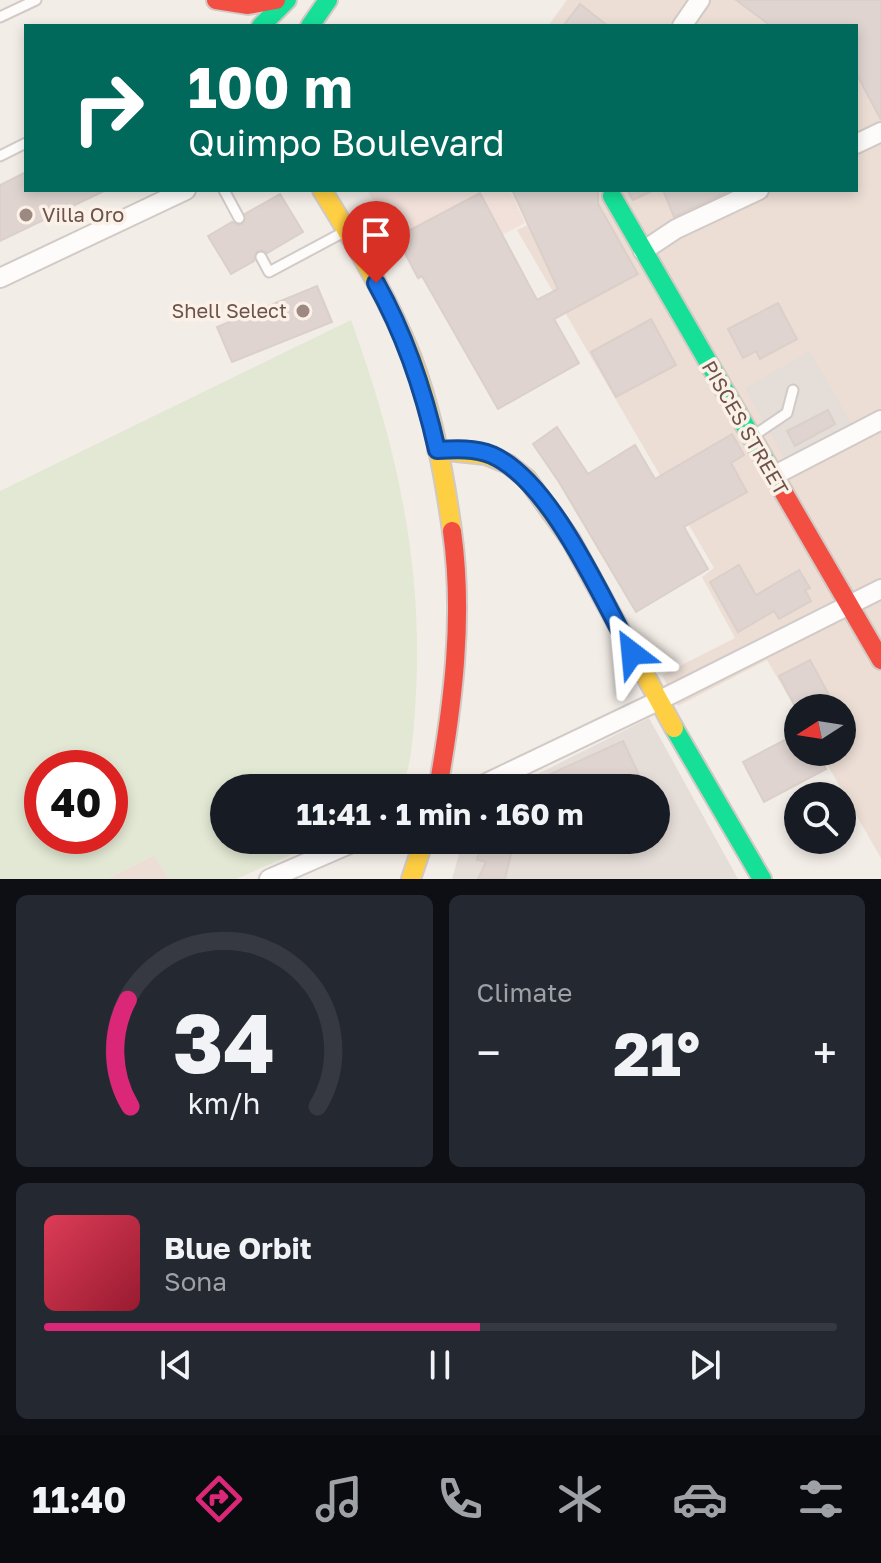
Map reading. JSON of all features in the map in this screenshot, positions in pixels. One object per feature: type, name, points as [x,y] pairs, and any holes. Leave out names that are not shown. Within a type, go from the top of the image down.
[{"type":"street","points":[[214,0],[248,5],[276,0]]},
{"type":"street","points":[[214,0],[226,24]]},
{"type":"street","points":[[263,24],[287,0]]},
{"type":"street","points":[[311,24],[328,0]]},
{"type":"street","points":[[683,24],[700,0]]},
{"type":"street","points":[[858,143],[881,132]]},
{"type":"street","points":[[0,278],[182,192]]},
{"type":"street","points":[[323,192],[387,302],[420,386],[452,522],[456,636],[451,709],[440,774]]},
{"type":"street","points":[[643,251],[676,229],[755,192]]},
{"type":"street","name":"PISCES STREET","points":[[612,196],[881,660]]},
{"type":"street","points":[[773,476],[881,420]]},
{"type":"street","points":[[437,450],[465,449],[492,455],[525,477],[565,532],[658,701],[762,879]]},
{"type":"street","points":[[505,774],[881,589]]},
{"type":"street","points":[[269,879],[327,854]]},
{"type":"street","points":[[411,879],[419,854]]},
{"type":"lane","points":[[0,17],[36,0]]},
{"type":"lane","points":[[0,156],[24,144]]},
{"type":"lane","points":[[225,192],[239,218]]},
{"type":"lane","points":[[261,257],[269,272],[346,230]]},
{"type":"lane","points":[[750,437],[787,413],[793,390]]},
{"type":"shaded area","points":[[567,0],[881,0],[881,858],[856,815],[856,782],[837,782],[828,766],[856,766],[856,694],[787,694],[767,660],[678,706],[662,675],[735,638],[702,577],[714,568],[517,230],[597,192],[858,192],[858,24],[549,24]]},
{"type":"shaded area","points":[[368,192],[511,192],[525,223],[418,280]]},
{"type":"shaded area","points":[[810,351],[851,423],[785,460],[745,388]]},
{"type":"shaded area","points":[[649,718],[738,879],[452,879],[459,854],[670,854],[670,774],[538,774]]},
{"type":"shaded area","points":[[154,855],[169,879],[107,879]]},
{"type":"green space","points":[[351,320],[395,463],[412,560],[417,659],[413,739],[406,774],[210,774],[210,854],[293,854],[236,879],[169,879],[154,855],[107,879],[0,879],[0,491]]},
{"type":"building","points":[[736,0],[881,0],[881,120],[858,77],[858,24],[768,24]]},
{"type":"building","points":[[580,4],[605,24],[565,24]]},
{"type":"building","name":"Villa Oro","points":[[24,173],[24,192],[102,192],[0,241],[0,185]]},
{"type":"building","points":[[513,192],[598,192],[598,204],[638,274],[554,319],[579,363],[498,409],[422,276],[418,278],[397,237],[480,193],[537,300],[558,289]]},
{"type":"building","points":[[628,192],[650,192],[633,200]]},
{"type":"building","points":[[664,192],[727,192],[674,217]]},
{"type":"building","points":[[280,194],[303,232],[267,253],[257,251],[254,261],[231,274],[208,236],[232,222],[243,224],[245,214]]},
{"type":"building","points":[[317,286],[332,322],[232,362],[217,327]]},
{"type":"building","points":[[778,303],[797,339],[760,359],[756,351],[743,358],[728,329]]},
{"type":"building","points":[[651,319],[676,365],[616,397],[591,352]]},
{"type":"building","points":[[828,410],[835,424],[795,446],[787,431]]},
{"type":"building","points":[[557,427],[588,474],[635,445],[655,479],[732,434],[744,455],[731,463],[747,492],[684,527],[708,569],[636,612],[533,444]]},
{"type":"building","points":[[739,565],[756,595],[799,570],[810,588],[805,590],[811,601],[779,619],[774,611],[738,632],[710,582]]},
{"type":"building","points":[[810,660],[828,694],[789,694],[779,676]]},
{"type":"building","points":[[784,740],[784,766],[824,766],[826,769],[802,782],[784,782],[784,791],[764,802],[743,762]]},
{"type":"building","points":[[623,741],[639,774],[551,774]]},
{"type":"building","points":[[478,854],[511,854],[505,879],[478,879],[486,862],[477,860]]},
{"type":"traffic: fast","points":[[263,24],[287,0]]},
{"type":"traffic: fast","points":[[311,24],[328,0]]},
{"type":"traffic: fast","points":[[612,196],[784,493]]},
{"type":"traffic: fast","points":[[674,728],[762,879]]},
{"type":"traffic: slow","points":[[323,192],[382,293],[412,358],[437,443],[452,531]]},
{"type":"traffic: slow","points":[[437,450],[486,455],[508,464],[527,479],[571,540],[674,728]]},
{"type":"traffic: slow","points":[[411,879],[419,854]]},
{"type":"traffic: jam","points":[[216,0],[248,5],[276,0]]},
{"type":"traffic: jam","points":[[784,493],[881,660]]},
{"type":"traffic: jam","points":[[440,774],[457,628],[452,531]]},
{"type":"place","name":"Villa Oro","points":[[26,215]]},
{"type":"place","name":"Shell Select","points":[[303,311]]},
{"type":"route","points":[[376,283],[387,302],[420,386],[437,450],[465,449],[492,455],[525,477],[565,532],[632,653]]}]
